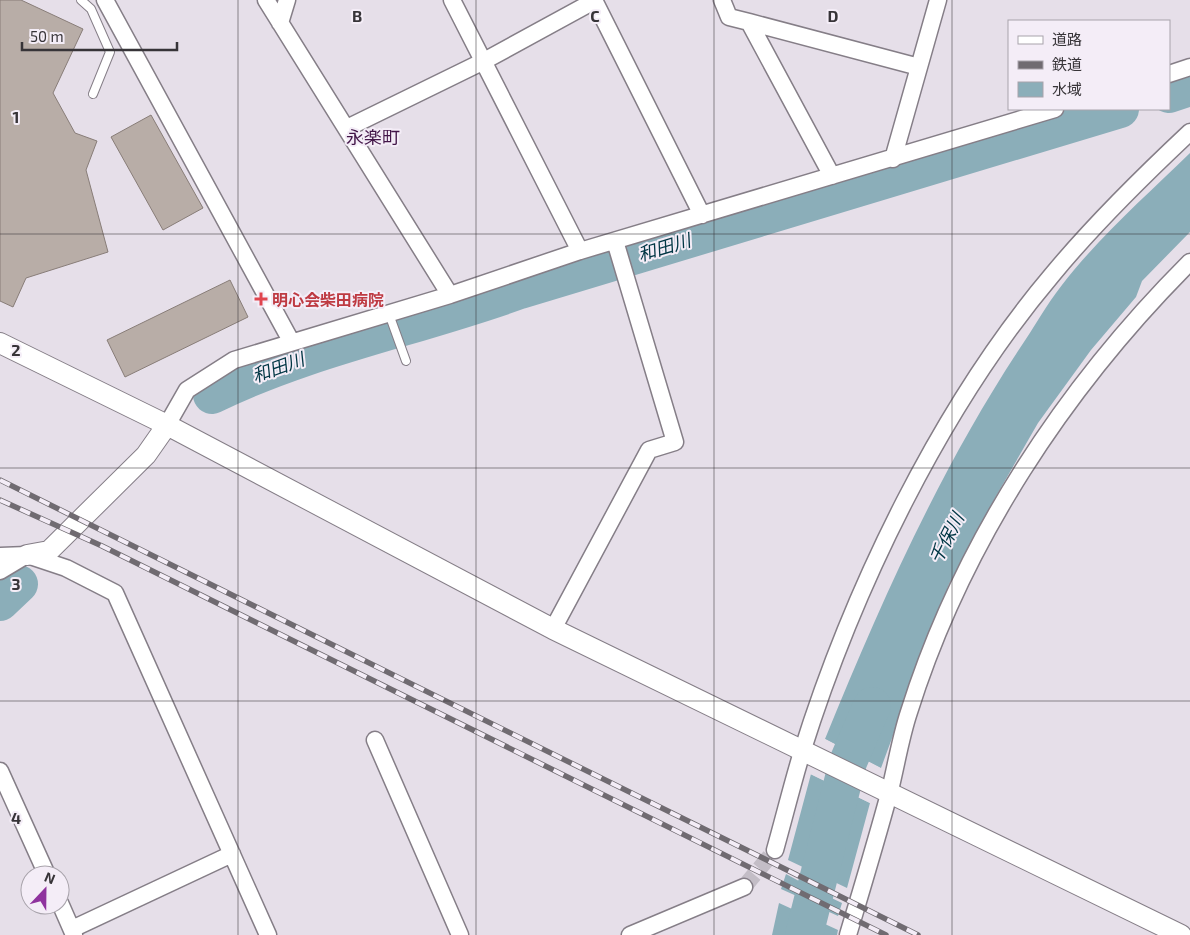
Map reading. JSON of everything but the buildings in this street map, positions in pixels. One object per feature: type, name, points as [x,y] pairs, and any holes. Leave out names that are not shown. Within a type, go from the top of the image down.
[{"type":"street","points":[[105,0],[291,341]]},
{"type":"street","points":[[266,0],[450,295]]},
{"type":"street","points":[[280,23],[287,0]]},
{"type":"street","points":[[452,0],[580,251]]},
{"type":"street","points":[[347,128],[484,61],[594,0],[702,215]]},
{"type":"street","points":[[722,0],[729,17],[919,67]]},
{"type":"street","points":[[893,158],[938,0]]},
{"type":"street","points":[[749,22],[832,176]]},
{"type":"street","points":[[1170,74],[1190,67]]},
{"type":"street","points":[[0,556],[27,555],[49,550],[146,455],[167,425],[187,390],[234,360],[291,341],[390,317],[580,251],[616,246],[702,215],[1051,110]]},
{"type":"street","points":[[775,850],[808,754],[850,619],[880,553],[931,451],[988,361],[1051,275],[1134,186],[1190,132]]},
{"type":"street","points":[[553,629],[649,450],[675,442],[616,246]]},
{"type":"street","points":[[848,935],[884,791],[908,712],[948,608],[1002,503],[1066,405],[1158,294],[1190,262]]},
{"type":"street","points":[[0,343],[167,425],[553,629],[1181,935]]},
{"type":"street","points":[[0,570],[27,555],[66,568],[115,592],[268,935]]},
{"type":"street","points":[[375,740],[460,935]]},
{"type":"street","points":[[0,771],[42,865]]},
{"type":"street","points":[[65,915],[73,932],[232,854]]},
{"type":"street","points":[[630,935],[744,887]]},
{"type":"lane","points":[[81,0],[91,9],[110,52],[93,94]]},
{"type":"lane","points":[[390,317],[406,361]]},
{"type":"water","points":[[1190,153],[1190,232],[1142,281],[1136,297],[1091,350],[1038,423],[949,584],[881,768],[825,739],[867,638],[913,539],[963,442],[991,395],[1051,300],[1076,267]]},
{"type":"water","points":[[811,774],[870,803],[847,888],[788,860]]},
{"type":"water","points":[[786,874],[810,887],[815,897],[818,897],[821,893],[842,903],[838,916],[816,906],[814,900],[810,902],[781,889]]},
{"type":"water","points":[[779,903],[838,930],[837,935],[772,935]]},
{"type":"pier","points":[[822,738],[884,770],[880,771],[823,741]]},
{"type":"pier","points":[[811,772],[871,800],[872,804],[808,773]]},
{"type":"waterway","name":"和田川","points":[[1170,94],[1190,87]]},
{"type":"waterway","name":"和田川","points":[[212,395],[249,378],[326,350],[1117,110]]},
{"type":"waterway","name":"和田川","points":[[0,602],[19,584]]},
{"type":"waterway","name":"千保川","points":[[804,935],[848,762],[872,706]]},
{"type":"tunnel","points":[[744,887],[775,850]]},
{"type":"railway","points":[[0,480],[918,935]]},
{"type":"railway","points":[[0,500],[102,546],[886,935]]},
{"type":"place","name":"明心会柴田病院","points":[[261,299]]},
{"type":"district","name":"永楽町","points":[[373,137]]}]
